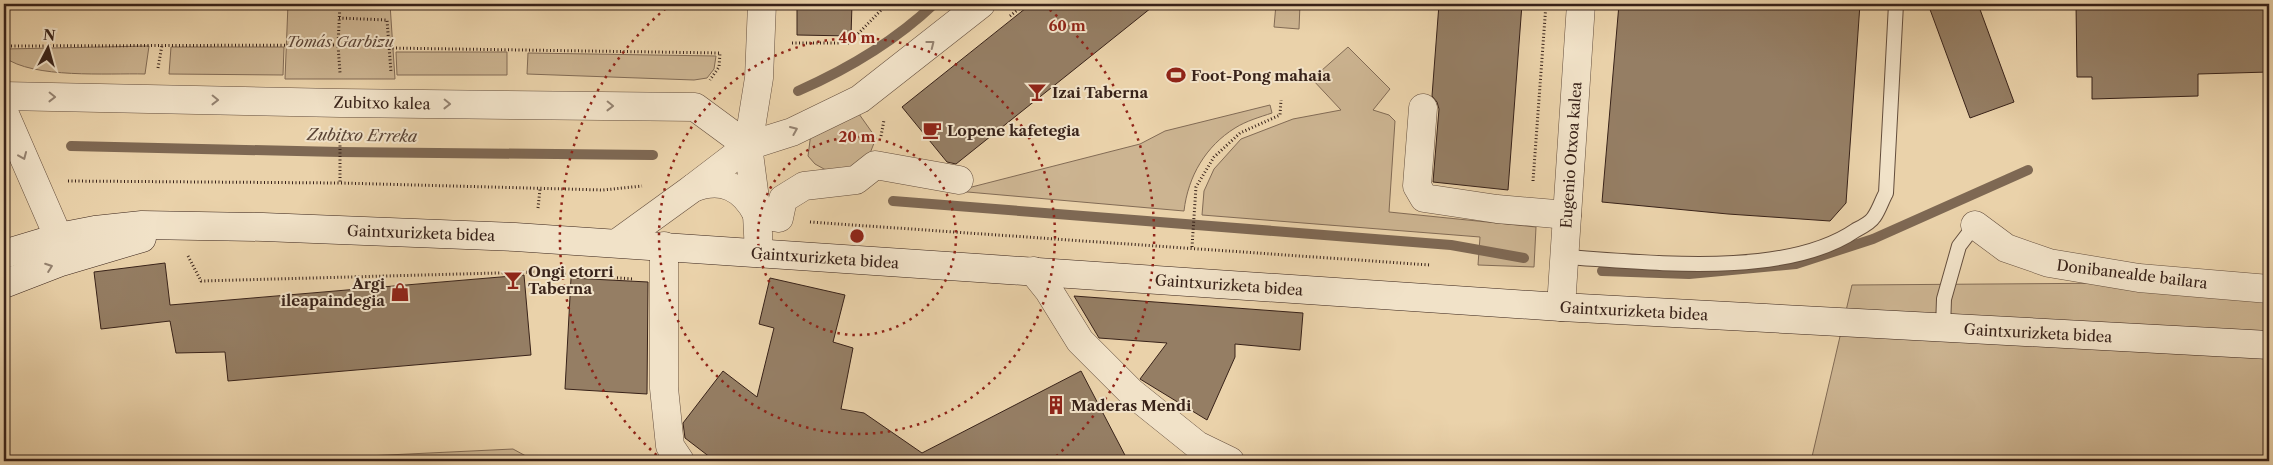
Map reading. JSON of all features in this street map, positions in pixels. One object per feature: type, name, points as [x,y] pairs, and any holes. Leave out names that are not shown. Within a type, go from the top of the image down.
[{"type":"street","points":[[762,4],[759,78],[748,146],[768,216]]},
{"type":"street","points":[[617,243],[748,146],[792,132],[860,99],[981,4]]},
{"type":"street","name":"Eugenio Otxoa kalea","points":[[1561,307],[1565,256],[1556,214],[1581,4]]},
{"type":"street","name":"Zubitxo kalea","points":[[4,96],[340,103],[695,107],[748,146]]},
{"type":"street","points":[[1423,108],[1417,186],[1424,198],[1498,209],[1556,214]]},
{"type":"street","points":[[4,112],[48,213],[61,237],[67,242],[81,247],[102,249],[188,239]]},
{"type":"street","points":[[759,253],[768,216],[783,199],[804,186],[856,180],[875,165],[959,180]]},
{"type":"street","points":[[680,461],[670,446],[664,388],[676,247],[681,246],[672,235],[670,228],[682,196],[705,183],[718,182],[731,185],[742,192],[768,216]]},
{"type":"street","name":"Gaintxurizketa bidea","points":[[4,254],[61,237],[95,230],[142,225],[188,239],[515,237],[1561,307],[2269,345]]},
{"type":"street","name":"Donibanealde bailara","points":[[1975,225],[2006,248],[2049,263],[2140,278],[2269,289]]},
{"type":"street","points":[[4,284],[102,249]]},
{"type":"street","points":[[1033,272],[1049,291],[1080,341],[1131,392],[1197,445],[1230,461]]},
{"type":"lane","points":[[1565,256],[1708,264],[1767,260],[1806,252],[1847,237],[1874,218],[1886,193],[1896,4]]},
{"type":"lane","points":[[1943,327],[1944,299],[1958,246],[1975,225]]},
{"type":"path","points":[[340,4],[338,45],[340,78]]},
{"type":"path","points":[[786,44],[849,43],[887,4]]},
{"type":"path","points":[[1546,4],[1532,194],[1535,201],[1556,214]]},
{"type":"path","points":[[340,18],[386,20],[391,78]]},
{"type":"path","points":[[156,76],[162,45]]},
{"type":"path","points":[[4,46],[338,45]]},
{"type":"path","points":[[389,48],[720,53],[719,67],[708,83]]},
{"type":"path","points":[[1192,247],[1196,187],[1214,156],[1240,133],[1280,115],[1281,100]]},
{"type":"path","points":[[339,173],[340,135]]},
{"type":"path","points":[[65,181],[340,183]]},
{"type":"path","points":[[768,216],[801,221],[1440,265]]},
{"type":"path","points":[[188,239],[201,281],[534,272]]},
{"type":"green space","name":"Tomás Garbizu","points":[[288,4],[390,4],[395,79],[285,79]]},
{"type":"green space","points":[[1276,4],[1300,4],[1299,29],[1274,27]]},
{"type":"green space","points":[[149,46],[145,74],[52,72],[17,64],[4,57],[4,49]]},
{"type":"green space","points":[[171,47],[284,47],[283,75],[169,74]]},
{"type":"green space","points":[[1348,47],[1390,89],[1373,110],[1389,115],[1395,121],[1389,212],[1536,227],[1534,267],[1478,265],[1480,237],[1202,215],[1204,191],[1214,169],[1241,139],[1293,119],[1341,110],[1312,79]]},
{"type":"green space","points":[[396,52],[507,52],[507,75],[397,75]]},
{"type":"green space","points":[[528,53],[716,56],[714,69],[707,78],[694,80],[527,74]]},
{"type":"green space","points":[[1270,105],[1272,113],[1248,121],[1235,128],[1207,153],[1194,174],[1184,211],[956,191],[1140,144],[1165,131]]},
{"type":"green space","points":[[859,114],[876,138],[867,161],[840,173],[824,169],[815,164],[808,156],[811,133]]},
{"type":"green space","points":[[2269,282],[2269,461],[1811,461],[1852,285]]},
{"type":"green space","points":[[513,449],[535,461],[262,461]]},
{"type":"building","points":[[797,4],[852,4],[851,36],[797,35]]},
{"type":"building","points":[[1031,4],[1156,4],[956,164],[947,162],[902,107]]},
{"type":"building","points":[[1439,4],[1522,4],[1508,190],[1433,182],[1439,109],[1437,102],[1432,96]]},
{"type":"building","points":[[1619,4],[1860,4],[1846,203],[1830,221],[1602,202]]},
{"type":"building","points":[[1928,4],[1978,4],[2014,102],[1970,118]]},
{"type":"building","points":[[2076,4],[2269,4],[2269,72],[2198,74],[2198,96],[2092,99],[2092,77],[2077,77]]},
{"type":"building","points":[[165,263],[170,305],[524,275],[531,355],[228,381],[225,352],[176,353],[170,321],[101,329],[94,272]]},
{"type":"building","points":[[571,278],[648,282],[647,394],[565,389]]},
{"type":"building","points":[[770,278],[845,295],[833,342],[853,348],[841,409],[864,413],[922,453],[1081,371],[1128,461],[715,461],[685,438],[683,423],[723,371],[757,397],[774,328],[759,324]]},
{"type":"building","points":[[1074,296],[1303,313],[1300,350],[1235,344],[1235,357],[1207,420],[1140,379],[1167,343],[1099,338]]},
{"type":"waterway","name":"Zubitxo Erreka","points":[[798,91],[853,64],[887,42],[934,4]]},
{"type":"waterway","name":"Zubitxo Erreka","points":[[71,146],[340,152],[653,155]]},
{"type":"waterway","points":[[1602,271],[1689,274],[1796,264],[1873,239],[2028,170]]},
{"type":"waterway","points":[[893,201],[1451,245],[1524,258]]},
{"type":"place","name":"Foot-Pong mahaia","points":[[1176,75]]},
{"type":"place","name":"Izai Taberna","points":[[1037,92]]},
{"type":"place","name":"Lopene kafetegia","points":[[932,130]]},
{"type":"place","name":"Ongi etorri Taberna","points":[[513,280]]},
{"type":"place","name":"Argi ileapaindegia","points":[[400,292]]},
{"type":"place","name":"Maderas Mendi","points":[[1056,405]]}]
